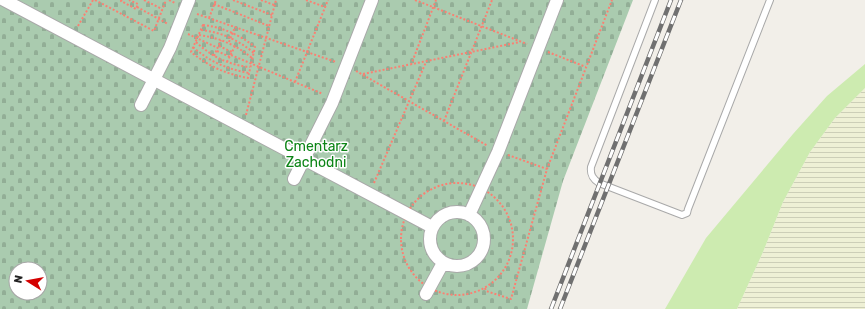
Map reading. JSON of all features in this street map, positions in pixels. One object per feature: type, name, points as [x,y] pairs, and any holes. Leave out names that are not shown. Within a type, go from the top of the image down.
[{"type":"street","points":[[294,180],[334,99],[372,0]]},
{"type":"street","points":[[469,215],[498,152],[557,0]]},
{"type":"street","points":[[4,3],[72,36],[432,226]]},
{"type":"street","points":[[140,105],[170,48],[188,5]]},
{"type":"street","points":[[458,212],[469,215],[476,220],[482,230],[484,243],[480,254],[474,261],[463,266],[450,266],[443,263],[434,256],[430,245],[429,238],[432,226],[437,220],[447,214],[458,212]]},
{"type":"street","points":[[427,291],[443,263]]},
{"type":"lane","points":[[655,0],[590,172],[593,179],[600,184],[682,215],[687,213],[770,0]]},
{"type":"path","points":[[72,36],[94,0],[154,31],[167,0],[188,5],[209,18],[347,66],[498,152],[547,169]]},
{"type":"path","points":[[122,0],[121,1],[136,9],[138,4],[129,0]]},
{"type":"path","points":[[144,0],[162,9]]},
{"type":"path","points":[[209,18],[216,0]]},
{"type":"path","points":[[233,0],[272,15]]},
{"type":"path","points":[[261,0],[274,5]]},
{"type":"path","points":[[243,126],[276,0]]},
{"type":"path","points":[[306,0],[325,8]]},
{"type":"path","points":[[295,82],[328,0]]},
{"type":"path","points":[[414,0],[586,67]]},
{"type":"path","points":[[411,65],[436,0]]},
{"type":"path","points":[[444,121],[492,0]]},
{"type":"path","points":[[486,288],[486,291],[511,299],[547,169],[612,0]]},
{"type":"path","points":[[214,4],[269,26]]},
{"type":"path","points":[[203,25],[214,27],[232,33],[255,47],[248,78],[216,69],[205,63],[191,52],[201,30],[203,25]]},
{"type":"path","points":[[229,42],[235,27]]},
{"type":"path","points":[[201,30],[217,33],[230,38],[254,53]]},
{"type":"path","points":[[199,35],[229,42],[252,58]]},
{"type":"path","points":[[214,56],[221,40]]},
{"type":"path","points":[[196,42],[221,60],[250,67]]},
{"type":"path","points":[[362,75],[521,42]]},
{"type":"path","points":[[219,46],[231,55]]},
{"type":"path","points":[[227,62],[235,46]]},
{"type":"path","points":[[194,47],[209,59],[219,64],[233,70],[249,73]]},
{"type":"path","points":[[217,51],[259,66],[334,99]]},
{"type":"path","points":[[216,69],[221,60]]},
{"type":"path","points":[[370,193],[426,61]]},
{"type":"path","points":[[459,183],[468,184],[482,189],[494,197],[506,212],[511,225],[513,240],[511,254],[506,267],[497,279],[486,288],[469,294],[455,296],[427,291],[406,264],[403,255],[401,246],[401,231],[407,213],[419,198],[427,192],[440,186],[459,183]]},
{"type":"green space","name":"Cmentarz Zachodni","points":[[0,0],[633,0],[563,181],[527,309],[0,309]]},
{"type":"green space","points":[[865,64],[865,88],[835,118],[810,152],[783,202],[763,252],[737,309],[665,309],[706,238],[793,134],[827,96]]},
{"type":"green space","points":[[865,88],[865,309],[737,309],[763,252],[783,202],[810,152],[835,118]]},
{"type":"railway","points":[[551,309],[671,0]]},
{"type":"railway","points":[[560,309],[681,0]]}]
